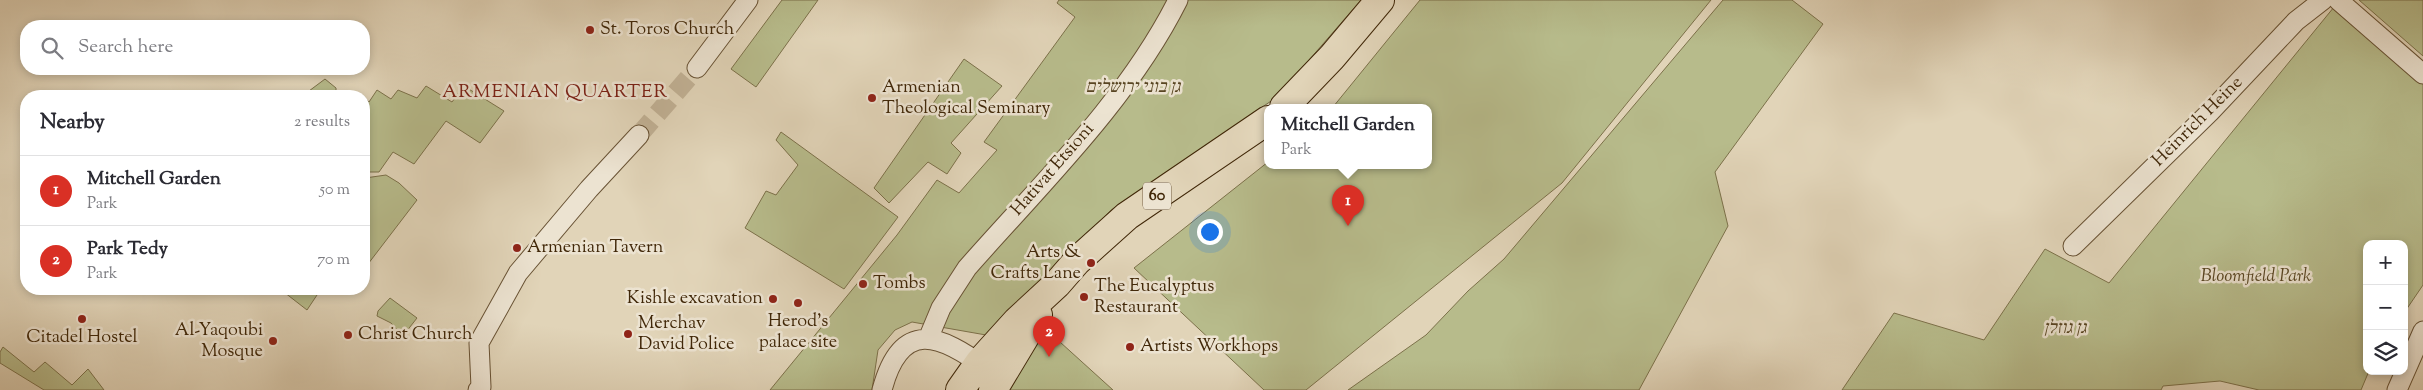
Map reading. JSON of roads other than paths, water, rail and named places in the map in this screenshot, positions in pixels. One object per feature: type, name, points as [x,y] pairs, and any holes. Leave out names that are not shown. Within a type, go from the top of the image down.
[{"type":"highway","points":[[1287,104],[1332,57],[1380,0]]},
{"type":"highway","name":"60","points":[[960,390],[979,363],[1017,320],[1057,284],[1077,261],[1127,216],[1256,131],[1264,124]]},
{"type":"highway","name":"60","points":[[997,384],[1057,284]]},
{"type":"street","points":[[697,68],[748,0]]},
{"type":"street","name":"Hativat Etsioni","points":[[928,339],[952,289],[967,268],[1122,90],[1167,22],[1178,0]]},
{"type":"street","name":"Heinrich Heine","points":[[2073,246],[2210,112],[2296,21],[2323,0]]},
{"type":"street","points":[[2338,0],[2423,74]]},
{"type":"street","points":[[478,390],[481,387],[479,343],[518,273],[589,189],[639,135]]},
{"type":"street","points":[[2397,390],[2423,331]]},
{"type":"street","points":[[882,390],[886,372],[898,353],[911,342],[928,339],[941,340],[979,363],[997,384]]},
{"type":"street","points":[[2408,390],[2423,360]]},
{"type":"tunnel","points":[[639,135],[697,68]]},
{"type":"place","name":"St. Toros Church","points":[[590,30]]},
{"type":"place","name":"Armenian Theological Seminary","points":[[872,98]]},
{"type":"place","name":"Mitchell Garden","points":[[1348,226]]},
{"type":"place","name":"Armenian Tavern","points":[[517,248]]},
{"type":"place","name":"Arts & Crafts Lane","points":[[1091,263]]},
{"type":"place","name":"Tombs","points":[[863,284]]},
{"type":"place","name":"The Eucalyptus Restaurant","points":[[1084,297]]},
{"type":"place","name":"Kishle excavation","points":[[773,299]]},
{"type":"place","name":"Herod's palace site","points":[[798,303]]},
{"type":"place","name":"Citadel Hostel","points":[[82,319]]},
{"type":"place","name":"Merchav David Police","points":[[628,334]]},
{"type":"place","name":"Christ Church","points":[[348,335]]},
{"type":"place","name":"Al-Yaqoubi Mosque","points":[[273,341]]},
{"type":"place","name":"Artists Workhops","points":[[1130,347]]},
{"type":"place","name":"Park Tedy","points":[[1049,357]]},
{"type":"district","name":"ARMENIAN QUARTER","points":[[555,92]]},
{"type":"park label","name":"גן בוני ירושלים","points":[[1133,88]]},
{"type":"park label","name":"Bloomfield Park","points":[[2256,277]]},
{"type":"park label","name":"גן גוזלן","points":[[2065,329]]}]
